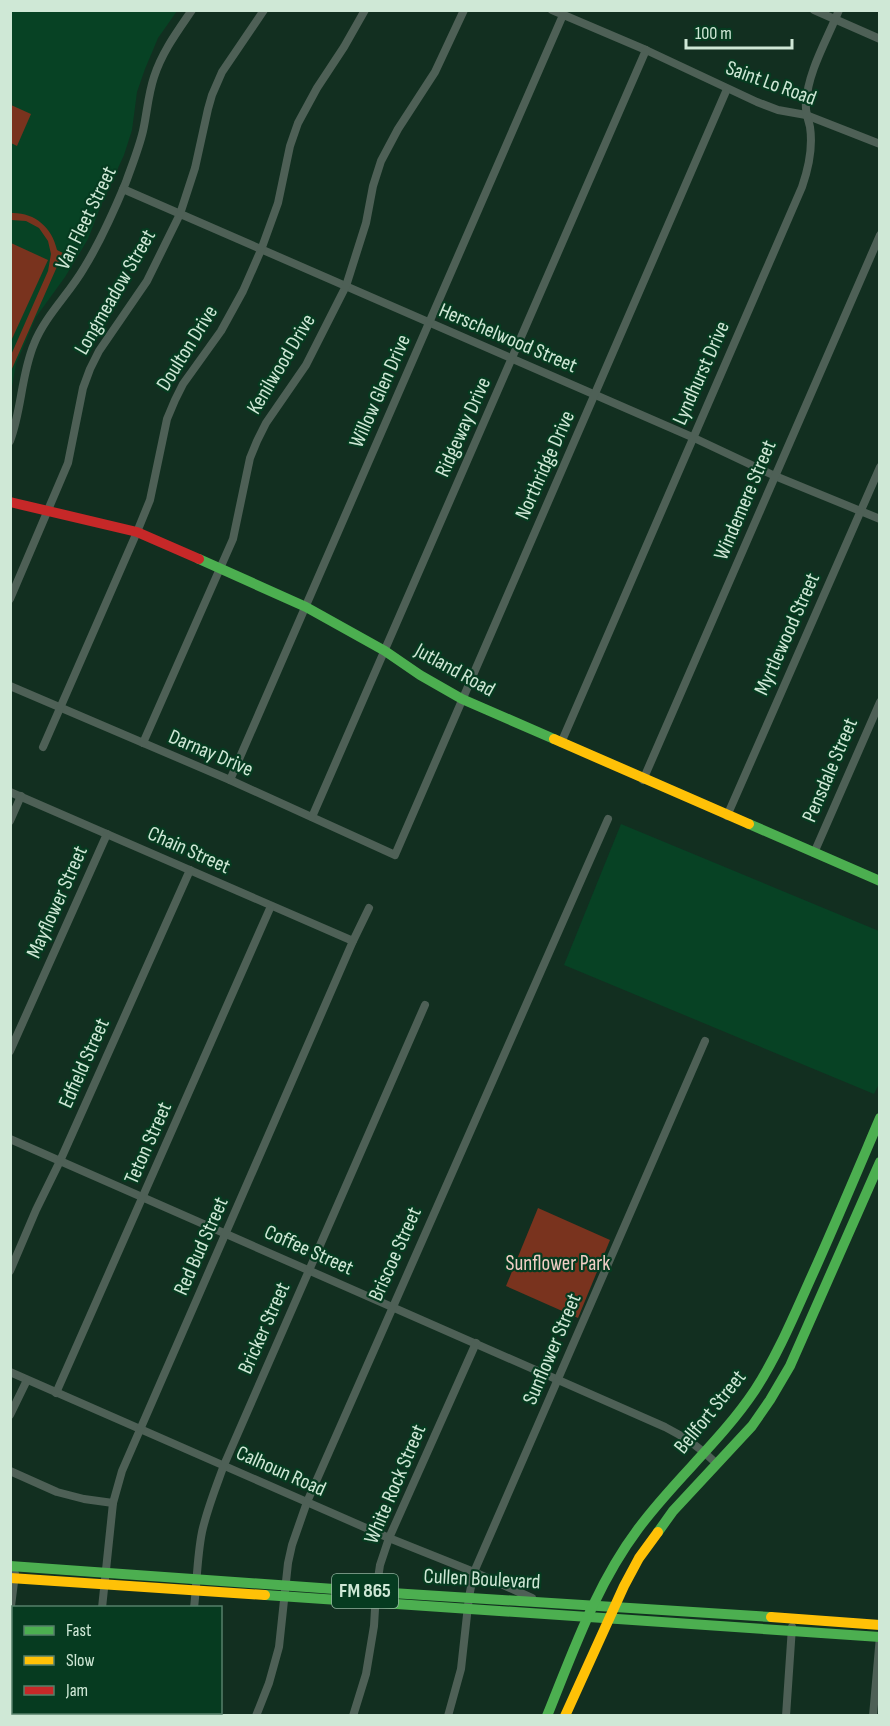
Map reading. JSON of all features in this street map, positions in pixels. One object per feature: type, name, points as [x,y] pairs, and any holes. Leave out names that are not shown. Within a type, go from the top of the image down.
[{"type":"main road","name":"Jutland Road","points":[[10,502],[138,532],[306,607],[385,651],[420,675],[462,699],[879,882]]},
{"type":"main road","name":"Bellfort Street","points":[[547,1716],[588,1617],[619,1556],[661,1498],[741,1411],[774,1359],[879,1118]]},
{"type":"main road","name":"Bellfort Street","points":[[565,1716],[614,1607],[639,1558],[673,1511],[752,1426],[790,1365],[879,1162]]},
{"type":"main road","points":[[856,1173],[872,1180]]},
{"type":"main road","points":[[816,1266],[831,1272]]},
{"type":"main road","points":[[774,1359],[790,1365]]},
{"type":"main road","points":[[661,1498],[673,1511]]},
{"type":"main road","name":"Cullen Boulevard","points":[[13,1572],[106,1573],[594,1605],[879,1636]]},
{"type":"main road","name":"Cullen Boulevard","points":[[13,1572],[105,1585],[609,1619],[793,1625],[879,1625]]},
{"type":"street","name":"Van Fleet Street","points":[[10,441],[34,342],[84,268],[123,189],[138,148],[148,98],[160,62],[167,47],[192,10]]},
{"type":"street","name":"Longmeadow Street","points":[[10,599],[68,463],[81,398],[90,369],[99,351],[147,281],[180,214],[195,168],[212,95],[222,72],[264,10]]},
{"type":"street","name":"Doulton Drive","points":[[43,747],[138,532],[150,500],[167,419],[175,400],[183,384],[221,331],[243,291],[278,203],[290,146],[298,123],[365,10]]},
{"type":"street","name":"Kenilwood Drive","points":[[143,743],[233,539],[250,458],[257,441],[266,423],[306,365],[346,286],[366,223],[373,186],[381,161],[398,129],[435,72],[464,10]]},
{"type":"street","name":"Saint Lo Road","points":[[552,10],[778,110],[806,115],[879,144]]},
{"type":"street","points":[[814,10],[879,39]]},
{"type":"street","name":"Lyndhurst Drive","points":[[561,743],[805,179],[811,149],[810,125],[806,115],[810,81],[840,10]]},
{"type":"street","name":"Willow Glen Drive","points":[[230,780],[563,15]]},
{"type":"street","name":"Ridgeway Drive","points":[[312,817],[646,50]]},
{"type":"street","name":"Northridge Drive","points":[[395,855],[727,88]]},
{"type":"street","name":"Herschelwood Street","points":[[123,189],[692,437],[775,476],[879,519]]},
{"type":"street","name":"Windemere Street","points":[[644,780],[879,235]]},
{"type":"street","name":"Myrtlewood Street","points":[[727,816],[879,466]]},
{"type":"street","name":"Darnay Drive","points":[[10,686],[230,780],[395,855]]},
{"type":"street","name":"Pensdale Street","points":[[814,853],[879,702]]},
{"type":"street","name":"Chain Street","points":[[10,792],[353,941]]},
{"type":"street","points":[[10,821],[21,796]]},
{"type":"street","name":"Briscoe Street","points":[[256,1716],[269,1683],[279,1647],[292,1545],[307,1502],[608,819]]},
{"type":"street","name":"Mayflower Street","points":[[10,1051],[107,834]]},
{"type":"street","name":"Edfield Street","points":[[10,1270],[190,870]]},
{"type":"street","name":"Teton Street","points":[[56,1393],[271,906]]},
{"type":"street","name":"Red Bud Street","points":[[102,1606],[113,1503],[122,1471],[369,908]]},
{"type":"street","name":"Bricker Street","points":[[194,1606],[202,1531],[224,1465],[425,1005]]},
{"type":"street","name":"Sunflower Street","points":[[467,1609],[474,1572],[705,1041]]},
{"type":"street","name":"Coffee Street","points":[[10,1139],[665,1427],[689,1439],[717,1464]]},
{"type":"street","name":"White Rock Street","points":[[353,1716],[366,1674],[380,1565],[389,1538],[476,1343]]},
{"type":"street","name":"Calhoun Road","points":[[10,1372],[538,1601]]},
{"type":"street","points":[[10,1415],[27,1380]]},
{"type":"street","points":[[10,1471],[57,1492],[84,1500],[113,1503]]},
{"type":"street","points":[[10,1614],[13,1572]]},
{"type":"street","points":[[448,1716],[460,1669],[467,1609]]},
{"type":"street","points":[[786,1716],[793,1625]]},
{"type":"street","points":[[873,1716],[879,1636]]},
{"type":"shaded area","points":[[11,11],[177,11],[158,38],[145,69],[137,92],[132,130],[124,155],[88,239],[65,277],[36,317],[16,364],[11,392]]},
{"type":"shaded area","points":[[621,824],[879,931],[880,1082],[874,1094],[564,965]]},
{"type":"green space","points":[[11,105],[31,114],[17,146],[11,143]]},
{"type":"green space","points":[[11,213],[27,215],[41,222],[51,234],[57,250],[63,253],[11,371],[11,355],[48,271],[51,254],[48,241],[39,228],[26,221],[11,220]]},
{"type":"green space","points":[[11,243],[48,260],[11,341]]},
{"type":"green space","name":"Sunflower Park","points":[[538,1208],[610,1240],[578,1318],[506,1286]]},
{"type":"traffic: fast","points":[[199,559],[306,607],[385,651],[420,675],[462,699],[554,739]]},
{"type":"traffic: fast","points":[[749,824],[880,881]]},
{"type":"traffic: fast","points":[[547,1716],[576,1643],[623,1550],[652,1511],[742,1409],[770,1364],[791,1323],[880,1118]]},
{"type":"traffic: fast","points":[[658,1532],[673,1511],[752,1426],[770,1400],[790,1366],[880,1162]]},
{"type":"traffic: fast","points":[[10,1566],[771,1617]]},
{"type":"traffic: fast","points":[[265,1595],[880,1637]]},
{"type":"traffic: slow","points":[[554,739],[749,824]]},
{"type":"traffic: slow","points":[[565,1716],[624,1586],[639,1558],[658,1532]]},
{"type":"traffic: slow","points":[[10,1578],[265,1595]]},
{"type":"traffic: slow","points":[[771,1617],[880,1625]]},
{"type":"traffic: jam","points":[[10,502],[137,532],[199,559]]}]
